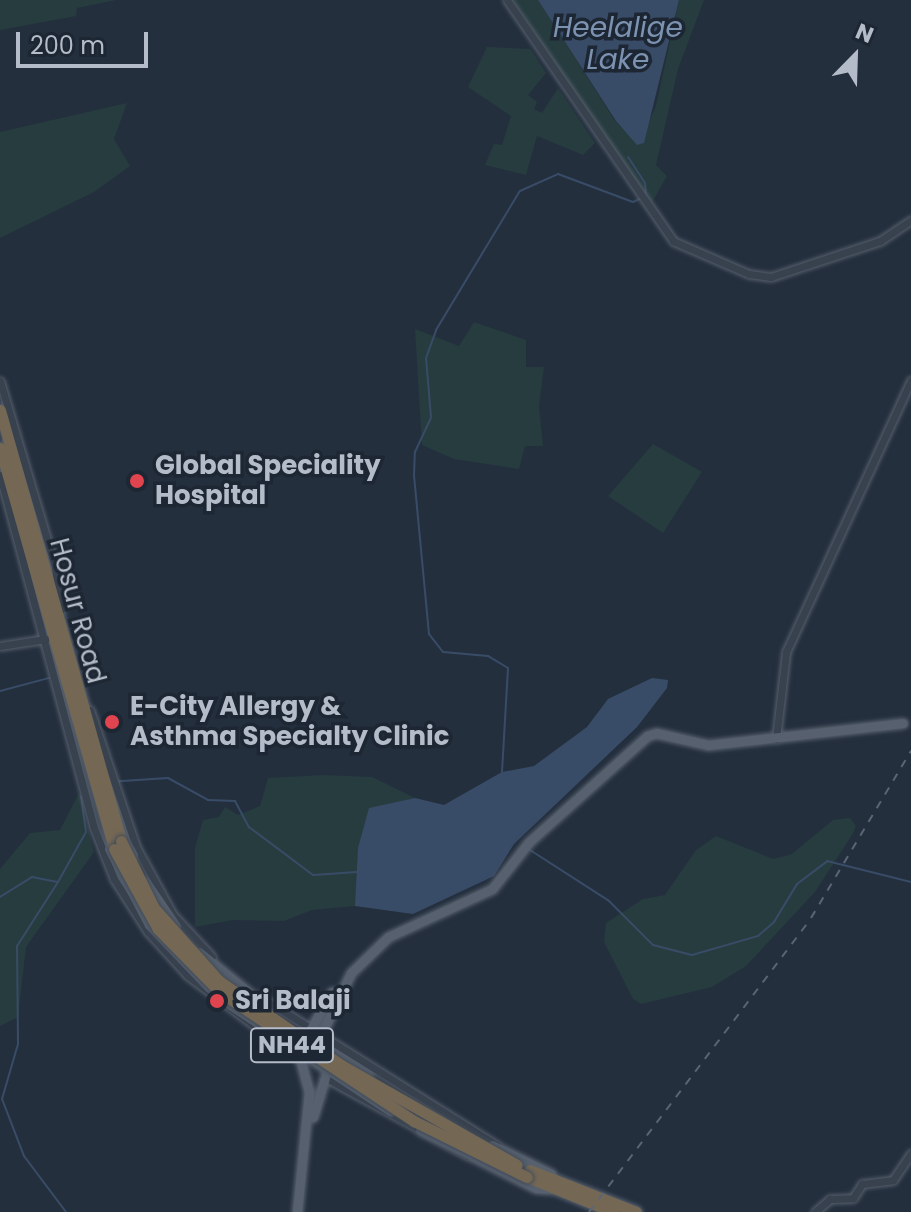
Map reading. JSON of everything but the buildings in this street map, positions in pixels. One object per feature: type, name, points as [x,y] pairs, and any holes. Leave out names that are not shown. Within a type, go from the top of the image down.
[{"type":"highway","name":"Hosur Road","points":[[0,410],[110,825]]},
{"type":"highway","name":"Hosur Road","points":[[0,448],[47,639],[98,783]]},
{"type":"highway","name":"NH44","points":[[110,825],[117,845],[165,923],[243,1000],[413,1110],[529,1174],[613,1212]]},
{"type":"highway","name":"NH44","points":[[558,1186],[636,1212]]},
{"type":"main road","points":[[300,1212],[309,1092],[300,1057],[305,1031],[349,969],[388,937],[492,889],[524,848],[637,742],[656,733],[708,745],[775,741],[903,723]]},
{"type":"main road","points":[[110,825],[122,879],[169,954],[208,987],[325,1075],[468,1156],[536,1188],[558,1186]]},
{"type":"main road","points":[[110,825],[173,922],[220,972],[371,1077],[500,1149],[558,1186]]},
{"type":"main road","points":[[318,1039],[351,973],[388,937]]},
{"type":"main road","points":[[208,987],[220,972]]},
{"type":"main road","points":[[300,1212],[316,1092],[339,1052]]},
{"type":"main road","points":[[361,1094],[371,1077]]},
{"type":"street","points":[[507,0],[673,241],[749,274],[771,277],[880,241],[911,220]]},
{"type":"street","points":[[775,741],[786,652],[911,380]]},
{"type":"street","points":[[0,381],[98,783],[103,856],[169,954],[300,1057]]},
{"type":"street","points":[[0,475],[47,639],[0,644]]},
{"type":"street","points":[[98,783],[183,928],[228,972],[305,1031]]},
{"type":"street","points":[[339,1052],[500,1149]]},
{"type":"street","points":[[325,1075],[468,1156]]},
{"type":"street","points":[[815,1212],[830,1199],[853,1198],[862,1184],[893,1180],[911,1153]]},
{"type":"green space","points":[[0,0],[116,0],[77,8],[76,16],[0,30]]},
{"type":"green space","points":[[513,0],[538,0],[615,121],[639,145],[656,106],[679,0],[704,0],[678,69],[656,165],[667,176],[650,206]]},
{"type":"green space","points":[[487,47],[531,49],[546,73],[528,95],[537,102],[534,109],[542,113],[558,88],[595,143],[583,155],[537,136],[526,175],[485,165],[494,144],[502,145],[511,116],[468,87]]},
{"type":"green space","points":[[127,103],[114,139],[130,166],[94,192],[0,238],[0,132]]},
{"type":"green space","points":[[474,322],[526,340],[526,367],[544,367],[539,406],[543,446],[525,446],[519,469],[454,459],[422,445],[415,329],[459,346]]},
{"type":"green space","points":[[653,444],[702,472],[663,533],[608,496]]},
{"type":"green space","points":[[324,775],[372,777],[415,798],[385,805],[367,824],[358,848],[361,889],[355,906],[312,910],[284,921],[233,920],[195,927],[195,848],[203,820],[219,817],[225,807],[238,815],[260,806],[268,778]]},
{"type":"green space","points":[[79,793],[94,852],[26,947],[18,1017],[0,1026],[0,869],[30,833],[60,830]]},
{"type":"green space","points":[[850,818],[856,826],[852,835],[815,892],[746,966],[712,987],[641,1004],[633,999],[604,942],[606,923],[643,899],[665,895],[696,850],[716,836],[773,859],[792,854],[833,820]]},
{"type":"water","name":"Heelalige Lake","points":[[538,0],[679,0],[644,143],[637,145],[616,121]]},
{"type":"water","points":[[652,678],[668,680],[667,688],[637,727],[514,844],[494,876],[413,914],[355,906],[358,848],[369,808],[415,798],[444,805],[502,772],[534,766],[587,727],[608,699]]},
{"type":"waterway","points":[[502,772],[508,668],[488,656],[443,652],[429,634],[414,476],[415,452],[431,417],[426,358],[436,330],[520,191],[558,174],[633,202],[646,196],[645,183],[628,157]]},
{"type":"waterway","points":[[0,691],[49,678]]},
{"type":"waterway","points":[[107,782],[168,778],[208,800],[235,801],[249,827],[313,875],[357,872]]},
{"type":"waterway","points":[[0,897],[32,877],[58,882],[86,832],[81,796]]},
{"type":"waterway","points":[[530,850],[609,901],[653,945],[692,955],[758,936],[774,922],[797,884],[827,861],[911,882]]},
{"type":"waterway","points":[[58,882],[17,946],[18,1044],[2,1099],[24,1156],[66,1212]]},
{"type":"railway","points":[[589,1212],[811,918],[911,751]]},
{"type":"place","name":"Global Speciality Hospital","points":[[137,481]]},
{"type":"place","name":"E-City Allergy & Asthma Specialty Clinic","points":[[112,722]]},
{"type":"place","name":"Sri Balaji","points":[[217,1001]]}]
